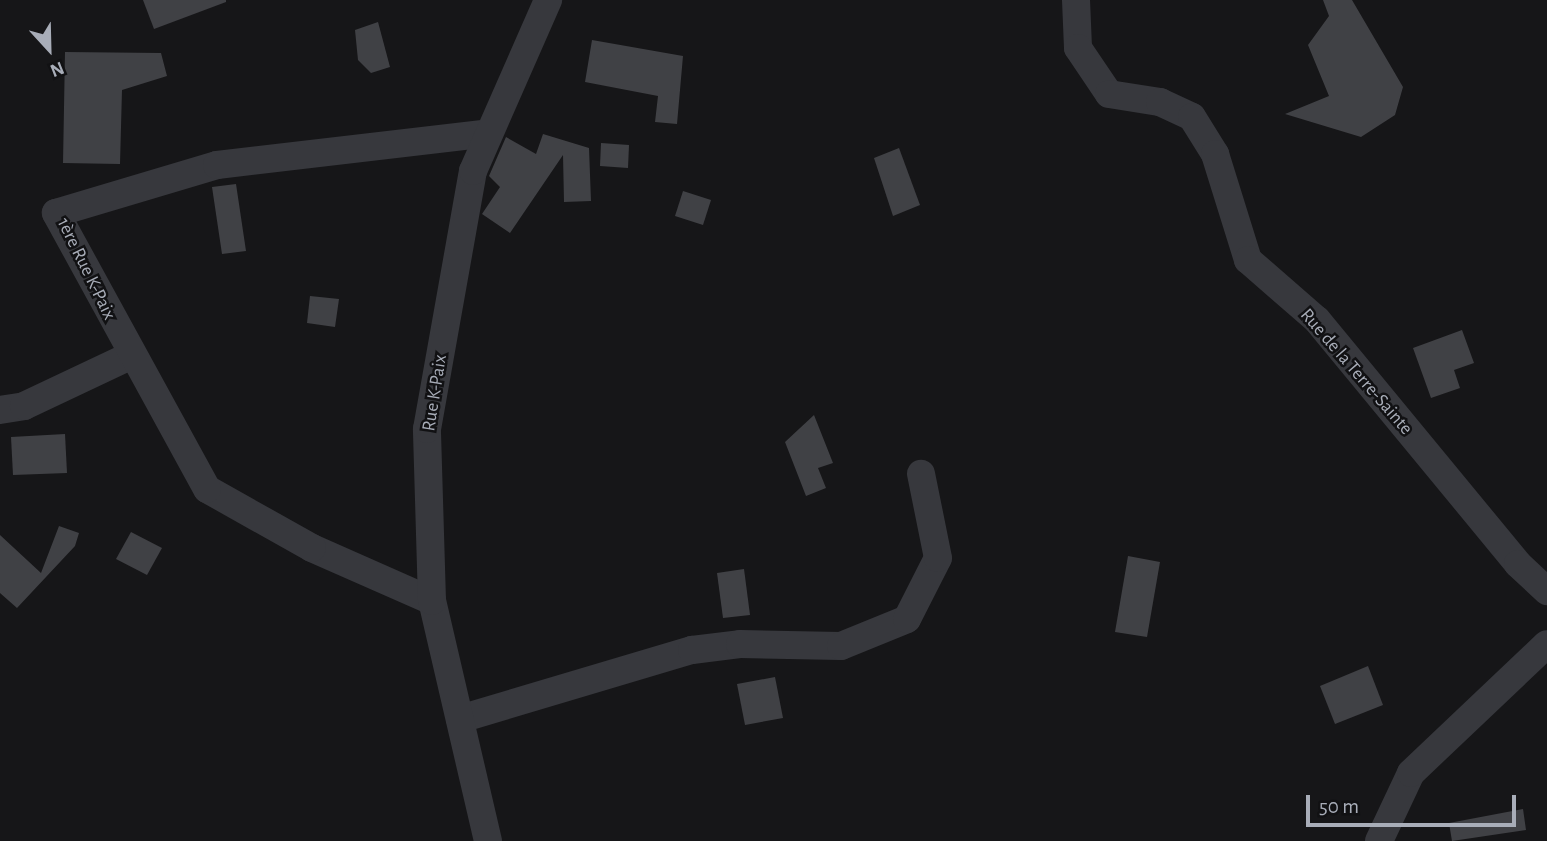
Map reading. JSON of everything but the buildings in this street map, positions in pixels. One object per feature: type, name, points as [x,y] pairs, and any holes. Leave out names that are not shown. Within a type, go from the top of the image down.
[{"type":"street","name":"Rue K-Paix","points":[[488,841],[432,601],[427,429],[473,172],[548,0]]},
{"type":"street","name":"Rue de la Terre-Sainte","points":[[1076,0],[1078,48],[1109,94],[1160,102],[1192,117],[1215,154],[1248,260],[1317,320],[1518,564],[1547,591]]},
{"type":"street","name":"1ère Rue K-Paix","points":[[432,601],[312,548],[207,489],[130,356],[56,213],[217,165],[489,133]]},
{"type":"street","points":[[0,410],[24,406],[130,356]]},
{"type":"street","points":[[460,719],[692,650],[740,644],[841,646],[907,620],[939,558],[921,474]]},
{"type":"street","points":[[1379,841],[1411,773],[1547,644]]}]
